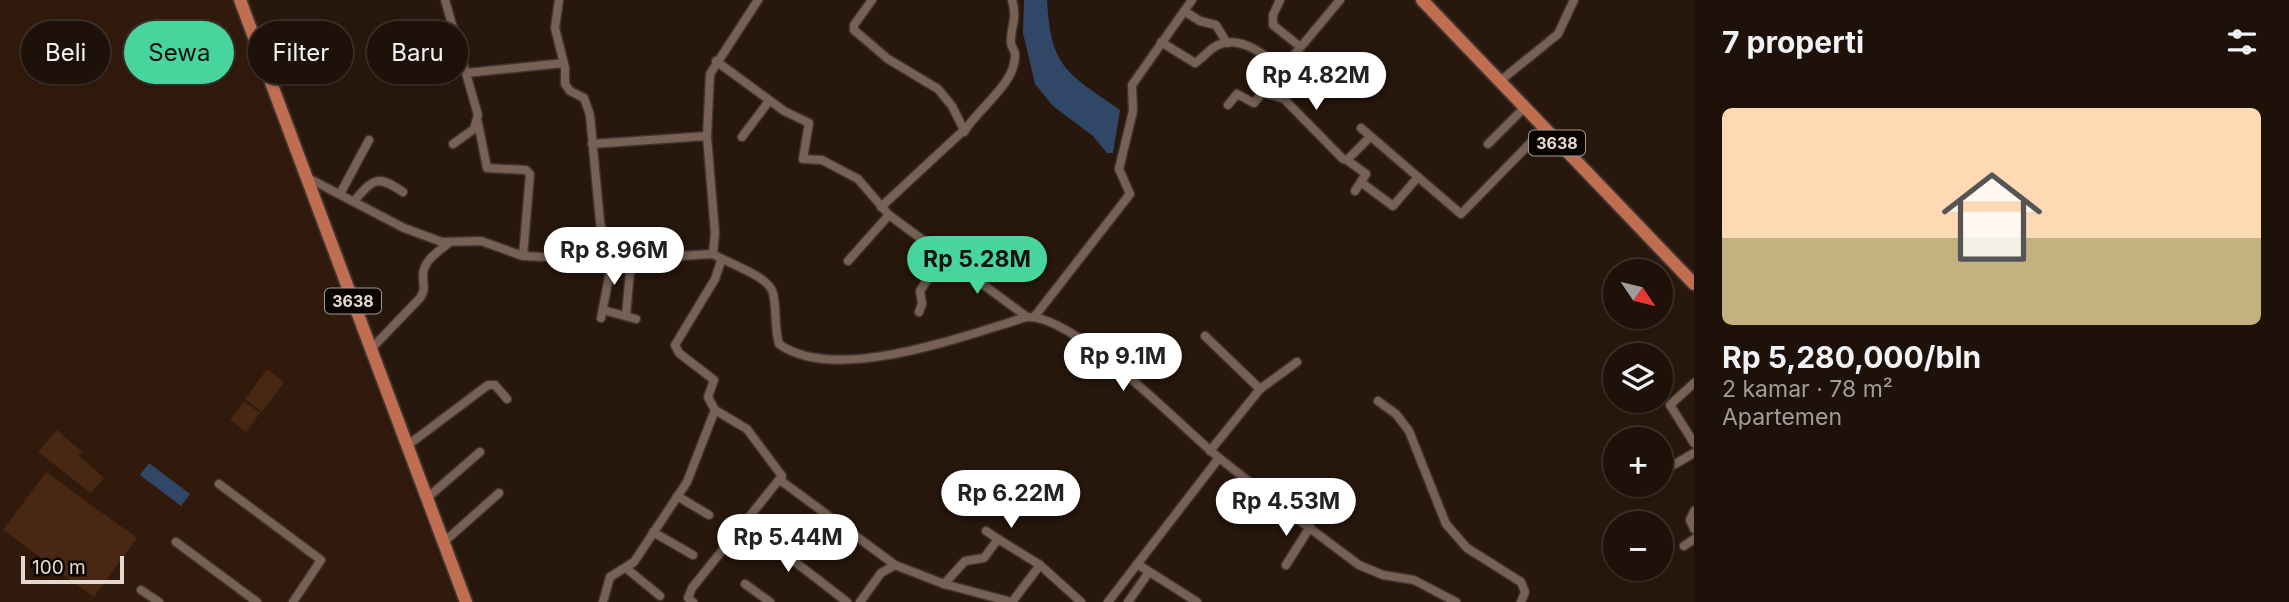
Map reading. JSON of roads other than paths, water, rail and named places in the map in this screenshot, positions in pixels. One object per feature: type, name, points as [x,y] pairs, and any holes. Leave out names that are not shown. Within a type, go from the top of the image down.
[{"type":"main road","name":"3638","points":[[240,0],[466,602]]},
{"type":"main road","name":"3638","points":[[1422,0],[1694,284]]},
{"type":"street","points":[[445,0],[451,21]]},
{"type":"street","points":[[559,0],[555,28],[564,63],[566,87],[586,101],[600,222],[609,260],[602,314],[636,319]]},
{"type":"street","points":[[872,0],[854,25],[854,30],[888,59],[938,89],[952,106],[963,132]]},
{"type":"street","points":[[881,207],[963,132],[973,116],[1000,90],[1015,54],[1011,44],[1017,15],[1012,0]]},
{"type":"street","points":[[308,178],[415,233],[450,242],[481,241],[523,256],[631,260],[713,254],[721,261],[768,282],[773,293],[779,344],[804,356],[848,361],[877,357],[1031,317],[1130,194],[1119,169],[1133,111],[1132,85],[1192,0]]},
{"type":"street","points":[[1280,0],[1273,15],[1273,25],[1298,45]]},
{"type":"street","points":[[1228,105],[1237,94],[1254,103],[1298,45],[1340,0]]},
{"type":"street","points":[[1500,81],[1558,34],[1574,0]]},
{"type":"street","points":[[713,254],[715,233],[707,136],[710,74],[756,1]]},
{"type":"street","points":[[1184,10],[1198,20],[1216,25],[1227,43]]},
{"type":"street","points":[[1161,42],[1195,63],[1218,45],[1227,43],[1254,48],[1281,67]]},
{"type":"street","points":[[716,61],[769,101],[809,123],[803,159],[822,159],[858,179],[889,215],[943,255],[1031,317],[1059,325],[1092,348],[1210,451],[1368,569],[1390,577],[1414,580],[1456,602]]},
{"type":"street","points":[[468,73],[564,63]]},
{"type":"street","points":[[468,81],[487,168],[526,170],[530,174],[523,256]]},
{"type":"street","points":[[1262,92],[1284,99],[1347,160],[1363,170],[1366,177],[1354,191]]},
{"type":"street","points":[[742,137],[769,101]]},
{"type":"street","points":[[1488,144],[1524,108]]},
{"type":"street","points":[[453,144],[478,123]]},
{"type":"street","points":[[1361,128],[1461,214],[1544,129]]},
{"type":"street","points":[[592,144],[707,136]]},
{"type":"street","points":[[1347,160],[1370,137]]},
{"type":"street","points":[[340,194],[369,140]]},
{"type":"street","points":[[1362,183],[1393,206],[1418,177]]},
{"type":"street","points":[[355,201],[370,183],[376,180],[389,183],[403,192]]},
{"type":"street","points":[[848,261],[889,215]]},
{"type":"street","points":[[371,349],[420,298],[425,289],[422,277],[427,263],[450,242]]},
{"type":"street","points":[[919,312],[922,304],[920,291],[943,255]]},
{"type":"street","points":[[626,316],[631,260]]},
{"type":"street","points":[[693,602],[688,597],[692,588],[746,524],[780,480],[781,473],[747,429],[715,410],[708,397],[714,380],[676,351],[674,345],[715,279],[721,261]]},
{"type":"street","points":[[1205,336],[1260,389]]},
{"type":"street","points":[[1210,451],[1260,389],[1297,362]]},
{"type":"street","points":[[1694,383],[1670,405],[1694,443]]},
{"type":"street","points":[[408,445],[490,384],[508,399]]},
{"type":"street","points":[[1378,401],[1396,414],[1409,431],[1446,524],[1467,548],[1521,582],[1525,593],[1521,602]]},
{"type":"street","points":[[603,602],[610,577],[634,562],[677,496],[697,461],[715,410]]},
{"type":"street","points":[[427,499],[480,452]]},
{"type":"street","points":[[1673,465],[1694,453]]},
{"type":"street","points":[[1108,602],[1219,458]]},
{"type":"street","points":[[780,480],[895,565],[944,584],[1012,602],[1040,565]]},
{"type":"street","points":[[219,484],[321,560],[293,602]]},
{"type":"street","points":[[444,542],[499,493]]},
{"type":"street","points":[[677,496],[709,515]]},
{"type":"street","points":[[1694,511],[1690,519],[1694,528]]},
{"type":"street","points":[[746,524],[847,602]]},
{"type":"street","points":[[1286,565],[1310,527]]},
{"type":"street","points":[[986,531],[1040,565],[1081,602]]},
{"type":"street","points":[[653,532],[693,555]]},
{"type":"street","points":[[944,584],[965,561],[984,558],[998,539]]},
{"type":"street","points":[[1684,546],[1694,539]]},
{"type":"street","points":[[176,542],[257,602]]},
{"type":"street","points":[[1137,564],[1197,602]]},
{"type":"street","points":[[860,602],[881,573],[895,565]]},
{"type":"street","points":[[626,568],[644,586],[660,596]]},
{"type":"street","points":[[1128,602],[1149,572]]},
{"type":"street","points":[[745,584],[770,602]]},
{"type":"street","points":[[141,590],[159,602]]},
{"type":"water","points":[[1024,0],[1047,0],[1053,41],[1065,67],[1087,87],[1120,110],[1113,153],[1107,153],[1093,136],[1053,106],[1035,84],[1023,33]]},
{"type":"water","points":[[149,463],[190,494],[181,506],[140,475]]}]
